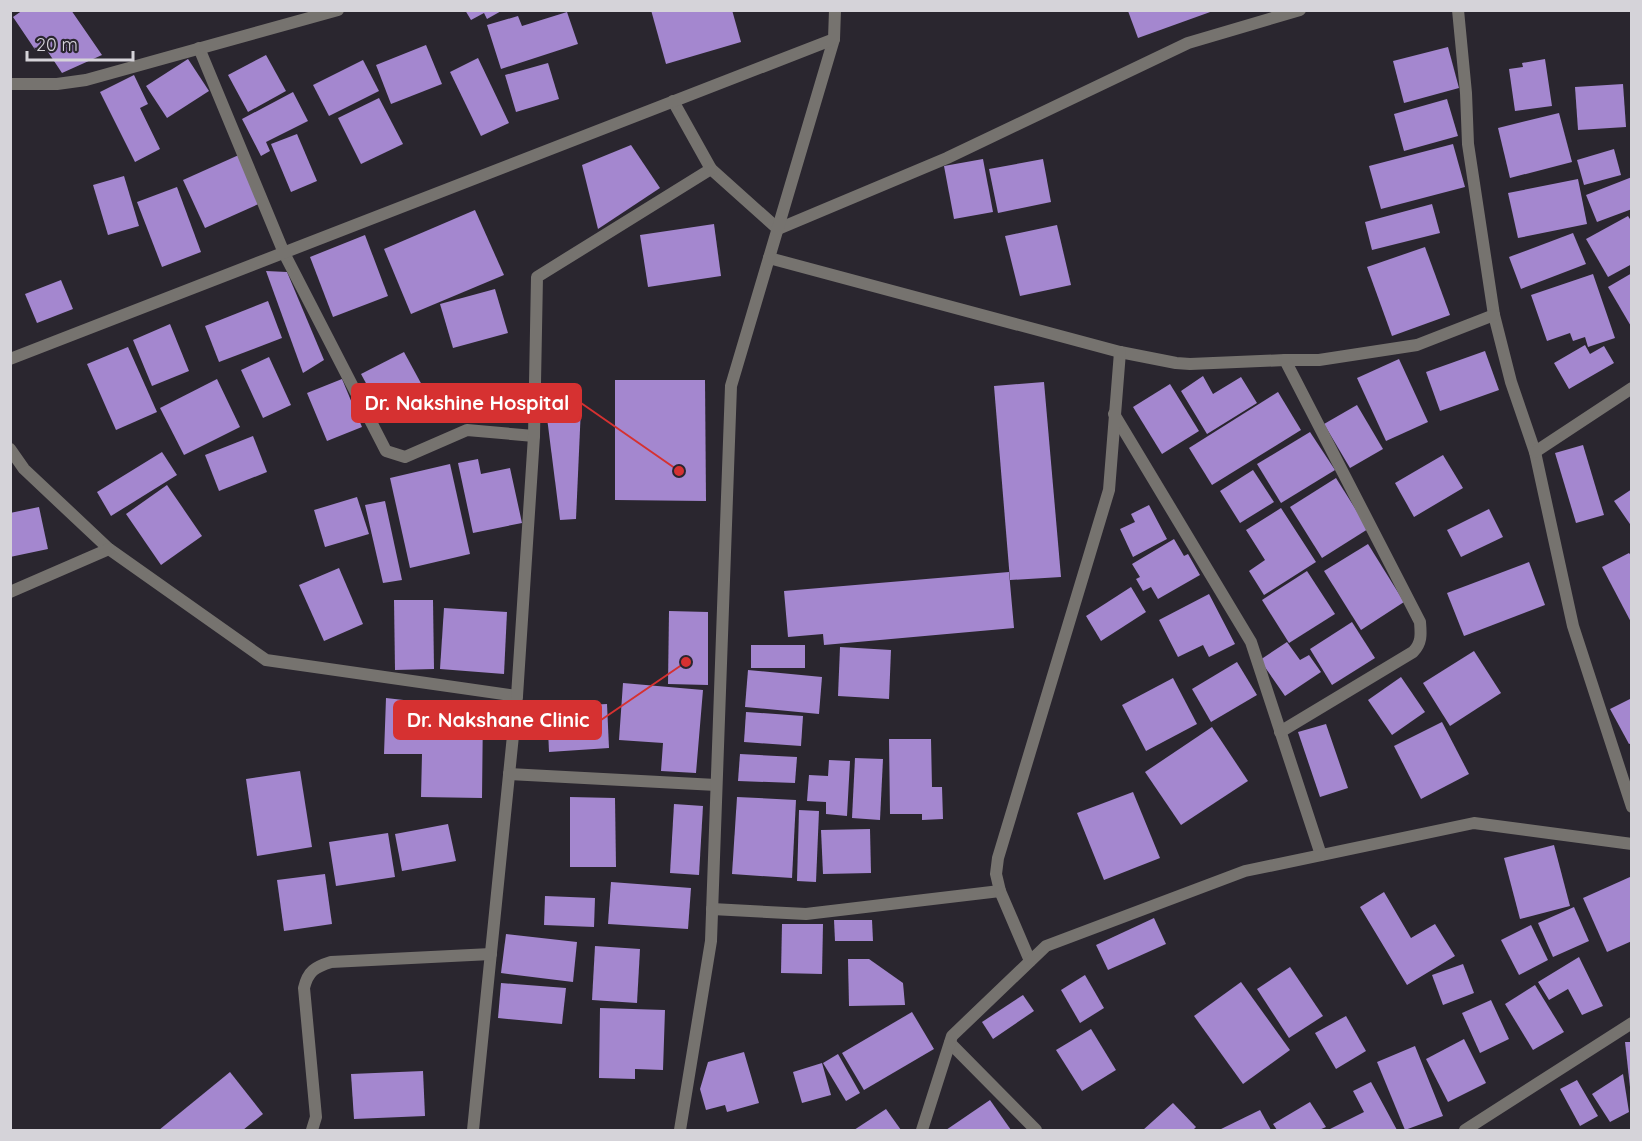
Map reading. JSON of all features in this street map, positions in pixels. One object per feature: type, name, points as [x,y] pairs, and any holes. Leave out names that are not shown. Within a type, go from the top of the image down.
[{"type":"street","points":[[10,84],[72,83],[338,10]]},
{"type":"street","points":[[680,1131],[711,941],[731,386],[834,39],[835,10]]},
{"type":"street","points":[[778,229],[947,158],[1188,44],[1275,14],[1300,10]]},
{"type":"street","points":[[1458,10],[1466,93],[1468,144],[1494,315],[1511,382],[1535,452],[1573,626],[1626,772],[1632,807]]},
{"type":"street","points":[[10,359],[834,39]]},
{"type":"street","points":[[199,48],[284,253],[386,451],[405,457],[467,430],[534,436]]},
{"type":"street","points":[[673,101],[711,169],[778,229]]},
{"type":"street","points":[[473,1131],[517,696],[534,436],[537,277],[711,169]]},
{"type":"street","points":[[769,258],[1120,352],[1176,363],[1318,360],[1417,345],[1494,315]]},
{"type":"street","points":[[1030,961],[1000,891],[996,874],[998,858],[1109,490],[1120,352]]},
{"type":"street","points":[[1280,732],[1413,652],[1418,647],[1421,638],[1420,622],[1286,360]]},
{"type":"street","points":[[1535,452],[1632,388]]},
{"type":"street","points":[[1114,414],[1251,642],[1321,855]]},
{"type":"street","points":[[10,449],[24,469],[109,549],[266,660],[517,696]]},
{"type":"street","points":[[10,592],[109,549]]},
{"type":"street","points":[[509,774],[716,785]]},
{"type":"street","points":[[922,1131],[952,1036],[1046,946],[1245,871],[1474,823],[1632,844]]},
{"type":"street","points":[[712,909],[806,914],[1000,891]]},
{"type":"street","points":[[312,1131],[316,1117],[304,988],[307,976],[314,967],[331,962],[491,954]]},
{"type":"street","points":[[1465,1131],[1632,1023]]},
{"type":"street","points":[[950,1043],[1036,1131]]},
{"type":"building","points":[[23,10],[71,10],[102,55],[62,73],[44,46],[36,51],[13,17]]},
{"type":"building","points":[[465,10],[503,10],[487,19],[484,13],[471,20]]},
{"type":"building","points":[[651,10],[732,10],[741,42],[666,64]]},
{"type":"building","points":[[1128,11],[1213,11],[1138,38]]},
{"type":"building","points":[[567,12],[578,44],[501,69],[487,25],[518,16],[522,26]]},
{"type":"building","points":[[426,45],[442,84],[391,104],[376,65]]},
{"type":"building","points":[[1448,47],[1459,88],[1404,103],[1393,61]]},
{"type":"building","points":[[266,55],[286,91],[248,112],[228,75]]},
{"type":"building","points":[[478,58],[509,123],[481,136],[450,72]]},
{"type":"building","points":[[188,59],[209,91],[167,118],[146,86]]},
{"type":"building","points":[[1545,59],[1552,106],[1515,111],[1509,69],[1523,67],[1522,63]]},
{"type":"building","points":[[363,60],[379,91],[329,116],[313,85]]},
{"type":"building","points":[[548,63],[559,99],[516,112],[505,75]]},
{"type":"building","points":[[134,75],[148,104],[140,108],[160,149],[135,162],[100,92]]},
{"type":"building","points":[[1623,84],[1626,127],[1578,130],[1575,87]]},
{"type":"building","points":[[293,92],[308,121],[266,142],[270,151],[261,156],[242,119]]},
{"type":"building","points":[[379,98],[403,144],[361,164],[338,118]]},
{"type":"building","points":[[1447,99],[1458,136],[1404,151],[1394,114]]},
{"type":"building","points":[[1559,113],[1572,162],[1510,178],[1498,128]]},
{"type":"building","points":[[297,134],[317,181],[291,192],[271,144]]},
{"type":"building","points":[[1453,144],[1465,187],[1381,209],[1369,166]]},
{"type":"building","points":[[631,145],[660,188],[598,229],[582,165]]},
{"type":"building","points":[[1614,149],[1621,175],[1584,185],[1577,160]]},
{"type":"building","points":[[241,154],[263,202],[205,228],[183,180]]},
{"type":"building","points":[[983,159],[993,212],[954,219],[944,166]]},
{"type":"building","points":[[1043,159],[1051,202],[998,213],[989,169]]},
{"type":"building","points":[[124,176],[139,226],[108,235],[93,185]]},
{"type":"building","points":[[1632,177],[1632,209],[1597,222],[1586,195]]},
{"type":"building","points":[[1578,179],[1587,224],[1518,238],[1508,193]]},
{"type":"building","points":[[177,187],[201,252],[162,267],[137,202]]},
{"type":"building","points":[[1432,204],[1440,233],[1372,250],[1365,222]]},
{"type":"building","points":[[475,210],[504,275],[411,314],[384,249]]},
{"type":"building","points":[[1628,216],[1632,222],[1632,264],[1608,277],[1586,239]]},
{"type":"building","points":[[714,224],[721,276],[648,287],[640,235]]},
{"type":"building","points":[[1057,225],[1071,285],[1020,296],[1005,236]]},
{"type":"building","points":[[1573,233],[1586,264],[1521,289],[1509,257]]},
{"type":"building","points":[[365,235],[388,296],[333,317],[310,257]]},
{"type":"building","points":[[1425,247],[1450,315],[1392,336],[1367,267]]},
{"type":"building","points":[[266,271],[287,272],[324,360],[303,373]]},
{"type":"building","points":[[1632,273],[1632,328],[1608,287]]},
{"type":"building","points":[[1593,274],[1615,338],[1588,347],[1585,337],[1573,341],[1570,333],[1547,341],[1531,295]]},
{"type":"building","points":[[61,280],[73,309],[37,323],[25,294]]},
{"type":"building","points":[[495,289],[508,333],[453,348],[440,304]]},
{"type":"building","points":[[268,301],[282,338],[219,362],[205,326]]},
{"type":"building","points":[[170,324],[189,371],[152,386],[133,340]]},
{"type":"building","points":[[1585,345],[1590,354],[1604,346],[1614,363],[1569,389],[1554,363]]},
{"type":"building","points":[[128,347],[157,412],[116,430],[87,364]]},
{"type":"building","points":[[1485,351],[1499,390],[1440,411],[1426,372]]},
{"type":"building","points":[[404,352],[429,398],[386,420],[361,374]]},
{"type":"building","points":[[269,357],[291,405],[263,418],[241,370]]},
{"type":"building","points":[[1399,359],[1428,422],[1386,441],[1357,378]]},
{"type":"building","points":[[1203,376],[1213,394],[1241,377],[1257,403],[1207,434],[1181,391]]},
{"type":"building","points":[[217,379],[240,427],[184,455],[160,408]]},
{"type":"building","points":[[342,379],[362,427],[327,441],[307,393]]},
{"type":"building","points":[[615,380],[705,380],[706,501],[615,500]]},
{"type":"building","points":[[1044,382],[1061,577],[1010,580],[994,386]]},
{"type":"building","points":[[1170,384],[1199,431],[1162,454],[1133,407]]},
{"type":"building","points":[[1278,392],[1301,430],[1212,485],[1189,448]]},
{"type":"building","points":[[1357,405],[1383,449],[1350,468],[1324,424]]},
{"type":"building","points":[[581,407],[576,519],[560,520],[546,410]]},
{"type":"building","points":[[1310,432],[1335,470],[1281,503],[1257,464]]},
{"type":"building","points":[[253,436],[267,472],[219,491],[205,455]]},
{"type":"building","points":[[1583,445],[1604,515],[1576,523],[1555,453]]},
{"type":"building","points":[[162,452],[177,475],[111,516],[97,492]]},
{"type":"building","points":[[1443,455],[1463,488],[1414,517],[1395,483]]},
{"type":"building","points":[[478,459],[481,474],[510,468],[522,523],[473,533],[458,463]]},
{"type":"building","points":[[450,464],[470,554],[410,568],[390,478]]},
{"type":"building","points":[[1253,470],[1274,502],[1240,523],[1220,491]]},
{"type":"building","points":[[1336,478],[1368,529],[1322,558],[1290,507]]},
{"type":"building","points":[[167,485],[202,536],[161,565],[126,514]]},
{"type":"building","points":[[1632,489],[1632,527],[1614,501]]},
{"type":"building","points":[[357,497],[369,534],[325,547],[314,510]]},
{"type":"building","points":[[385,501],[402,580],[383,583],[365,505]]},
{"type":"building","points":[[1149,505],[1167,539],[1133,557],[1120,529],[1135,522],[1131,514]]},
{"type":"building","points":[[39,507],[48,549],[10,557],[10,513]]},
{"type":"building","points":[[1281,508],[1316,562],[1264,595],[1249,571],[1265,560],[1246,530]]},
{"type":"building","points":[[1489,509],[1503,537],[1461,557],[1447,530]]},
{"type":"building","points":[[1174,539],[1184,556],[1188,554],[1200,575],[1158,599],[1151,587],[1143,591],[1136,579],[1140,577],[1132,564]]},
{"type":"building","points":[[1368,544],[1404,602],[1361,630],[1324,571]]},
{"type":"building","points":[[1629,553],[1632,557],[1632,624],[1602,567]]},
{"type":"building","points":[[1529,562],[1545,605],[1464,636],[1447,593]]},
{"type":"building","points":[[339,568],[363,624],[324,641],[299,585]]},
{"type":"building","points":[[1307,571],[1335,614],[1289,643],[1262,600]]},
{"type":"building","points":[[1009,572],[1014,628],[824,645],[823,634],[788,637],[784,591]]},
{"type":"building","points":[[1131,587],[1146,612],[1101,641],[1086,616]]},
{"type":"building","points":[[1209,594],[1235,644],[1209,657],[1203,645],[1178,657],[1159,620]]},
{"type":"building","points":[[394,600],[433,600],[434,669],[395,670]]},
{"type":"building","points":[[444,608],[507,612],[504,674],[440,669]]},
{"type":"building","points":[[669,611],[708,612],[708,685],[668,684]]},
{"type":"building","points":[[1352,622],[1375,658],[1332,685],[1310,649]]},
{"type":"building","points":[[1287,642],[1300,660],[1309,655],[1321,672],[1285,696],[1260,660]]},
{"type":"building","points":[[751,645],[805,645],[805,668],[751,668]]},
{"type":"building","points":[[840,647],[891,650],[889,699],[838,696]]},
{"type":"building","points":[[1474,651],[1501,693],[1450,726],[1423,683]]},
{"type":"building","points":[[1237,662],[1257,695],[1211,722],[1192,689]]},
{"type":"building","points":[[748,670],[822,677],[819,714],[745,707]]},
{"type":"building","points":[[1401,677],[1425,712],[1392,735],[1368,700]]},
{"type":"building","points":[[1173,678],[1197,724],[1146,751],[1122,705]]},
{"type":"building","points":[[623,683],[703,690],[696,773],[661,771],[663,743],[619,740]]},
{"type":"building","points":[[386,698],[483,709],[482,798],[421,797],[422,754],[384,754]]},
{"type":"building","points":[[1632,698],[1632,743],[1629,744],[1610,709]]},
{"type":"building","points":[[607,704],[609,748],[549,752],[547,707]]},
{"type":"building","points":[[746,712],[803,716],[801,746],[744,742]]},
{"type":"building","points":[[1442,722],[1469,774],[1421,799],[1394,746]]},
{"type":"building","points":[[1326,724],[1348,788],[1320,797],[1298,732]]},
{"type":"building","points":[[1212,727],[1248,781],[1181,825],[1145,772]]},
{"type":"building","points":[[889,739],[931,739],[932,787],[942,787],[943,819],[922,820],[922,814],[890,814]]},
{"type":"building","points":[[740,754],[797,757],[795,783],[738,781]]},
{"type":"building","points":[[855,758],[883,759],[880,820],[852,818]]},
{"type":"building","points":[[829,760],[850,761],[847,816],[826,814],[826,802],[807,801],[809,775],[828,776]]},
{"type":"building","points":[[300,771],[312,847],[257,856],[246,779]]},
{"type":"building","points":[[1133,792],[1160,858],[1104,880],[1077,813]]},
{"type":"building","points":[[570,797],[615,798],[616,867],[570,867]]},
{"type":"building","points":[[737,797],[796,800],[792,878],[732,874]]},
{"type":"building","points":[[674,804],[703,806],[699,875],[670,873]]},
{"type":"building","points":[[799,810],[819,811],[816,882],[797,881]]},
{"type":"building","points":[[448,824],[456,861],[402,871],[395,834]]},
{"type":"building","points":[[870,829],[871,873],[823,874],[821,830]]},
{"type":"building","points":[[388,833],[395,877],[336,886],[329,842]]},
{"type":"building","points":[[1554,845],[1570,906],[1520,919],[1504,858]]},
{"type":"building","points":[[325,874],[332,924],[284,931],[277,880]]},
{"type":"building","points":[[1630,877],[1632,941],[1607,952],[1583,898]]},
{"type":"building","points":[[611,882],[691,888],[688,929],[608,924]]},
{"type":"building","points":[[1384,892],[1411,938],[1435,924],[1455,956],[1407,985],[1360,907]]},
{"type":"building","points":[[545,896],[595,898],[594,927],[544,925]]},
{"type":"building","points":[[1574,907],[1589,941],[1553,957],[1538,923]]},
{"type":"building","points":[[1154,918],[1166,944],[1108,970],[1096,945]]},
{"type":"building","points":[[834,920],[872,920],[873,941],[835,941]]},
{"type":"building","points":[[782,924],[823,924],[822,974],[781,973]]},
{"type":"building","points":[[1531,925],[1548,960],[1519,975],[1501,940]]},
{"type":"building","points":[[506,934],[577,942],[573,982],[501,973]]},
{"type":"building","points":[[595,946],[640,949],[637,1003],[592,1000]]},
{"type":"building","points":[[1579,957],[1603,1006],[1582,1015],[1568,989],[1549,1000],[1538,982]]},
{"type":"building","points":[[848,959],[869,959],[903,983],[905,1005],[849,1006]]},
{"type":"building","points":[[1463,964],[1474,993],[1443,1005],[1432,975]]},
{"type":"building","points":[[1290,967],[1323,1016],[1289,1038],[1257,989]]},
{"type":"building","points":[[1085,975],[1104,1008],[1080,1023],[1061,990]]},
{"type":"building","points":[[1241,982],[1290,1050],[1243,1084],[1194,1016]]},
{"type":"building","points":[[501,983],[566,988],[562,1024],[498,1018]]},
{"type":"building","points":[[1535,985],[1564,1032],[1533,1050],[1505,1004]]},
{"type":"building","points":[[1023,995],[1034,1011],[993,1039],[982,1022]]},
{"type":"building","points":[[1491,1000],[1509,1039],[1480,1053],[1462,1013]]},
{"type":"building","points":[[600,1008],[665,1010],[663,1070],[635,1069],[635,1079],[599,1078]]},
{"type":"building","points":[[912,1012],[934,1049],[864,1090],[842,1053]]},
{"type":"building","points":[[1346,1016],[1366,1051],[1336,1069],[1315,1033]]},
{"type":"building","points":[[1091,1029],[1116,1070],[1082,1091],[1056,1050]]},
{"type":"building","points":[[1464,1039],[1486,1083],[1448,1102],[1426,1059]]},
{"type":"building","points":[[1625,1042],[1632,1042],[1632,1086],[1630,1087]]},
{"type":"building","points":[[1415,1046],[1443,1116],[1405,1130],[1377,1062]]},
{"type":"building","points":[[744,1052],[759,1103],[727,1112],[725,1105],[706,1110],[700,1089],[708,1062]]},
{"type":"building","points":[[838,1054],[860,1093],[846,1101],[823,1063]]},
{"type":"building","points":[[822,1063],[831,1095],[802,1103],[793,1072]]},
{"type":"building","points":[[423,1071],[425,1116],[354,1119],[351,1074]]},
{"type":"building","points":[[230,1072],[263,1114],[243,1130],[159,1130]]},
{"type":"building","points":[[1623,1074],[1629,1112],[1610,1122],[1592,1094]]},
{"type":"building","points":[[1577,1080],[1598,1116],[1580,1126],[1560,1089]]},
{"type":"building","points":[[1371,1082],[1397,1130],[1328,1130],[1364,1112],[1353,1091]]},
{"type":"building","points":[[990,1100],[1011,1130],[946,1130]]},
{"type":"building","points":[[1310,1102],[1326,1127],[1319,1130],[1277,1130],[1273,1124]]},
{"type":"building","points":[[1173,1103],[1196,1127],[1193,1130],[1143,1130]]},
{"type":"building","points":[[886,1109],[901,1130],[854,1130]]},
{"type":"building","points":[[1260,1110],[1271,1130],[1219,1130]]},
{"type":"place","name":"Dr. Nakshine Hospital","points":[[679,471]]},
{"type":"place","name":"Dr. Nakshane Clinic","points":[[686,662]]}]
